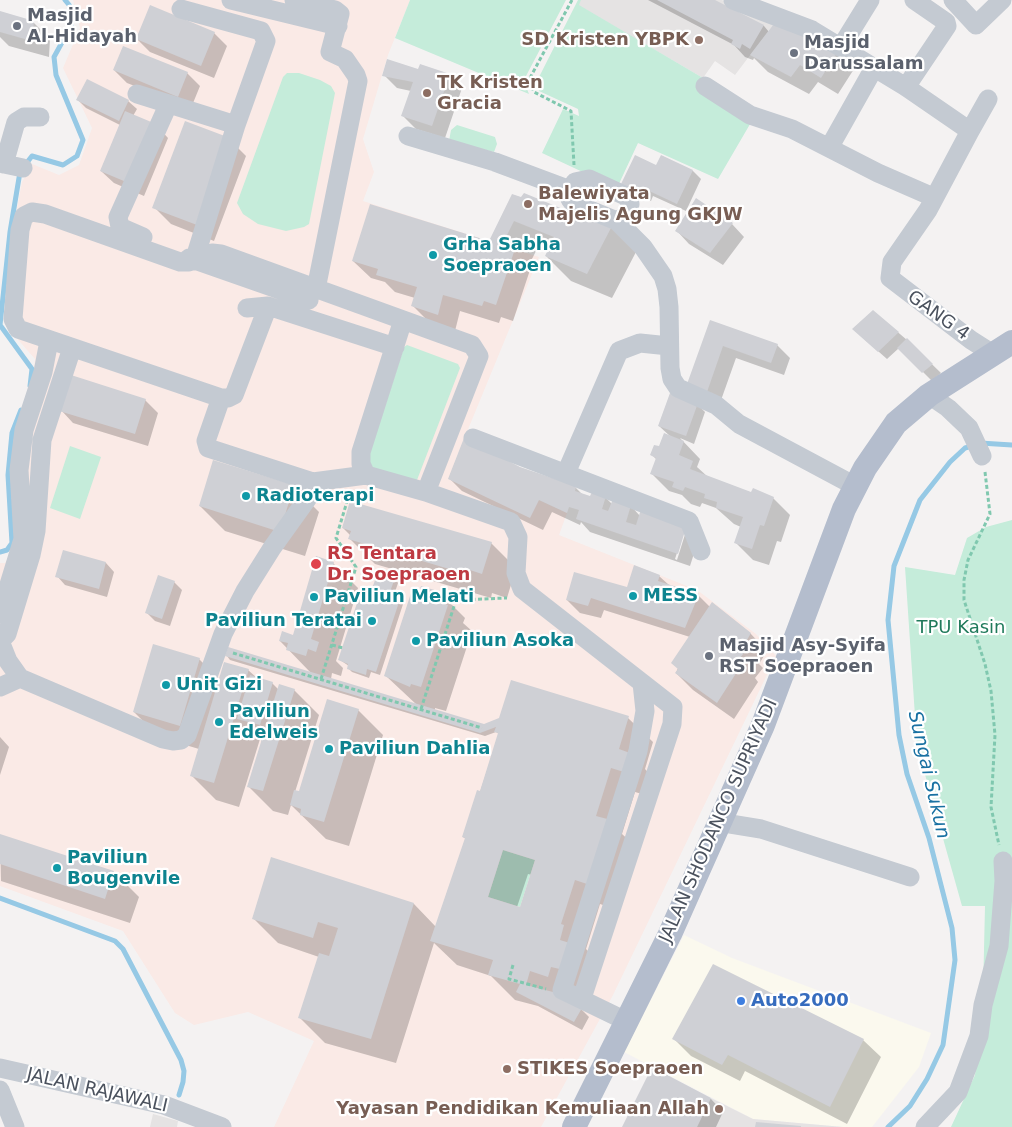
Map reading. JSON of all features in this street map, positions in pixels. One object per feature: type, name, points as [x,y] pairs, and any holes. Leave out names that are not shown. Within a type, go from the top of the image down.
[{"type":"main road","name":"JALAN SHODANCO SUPRIYADI","points":[[581,1125],[670,934],[763,724],[844,509],[856,486],[881,441],[896,422],[929,395],[1003,348]]},
{"type":"street","points":[[230,0],[338,26]]},
{"type":"street","points":[[294,0],[335,10],[340,14],[330,52],[346,59],[358,82],[316,289]]},
{"type":"street","points":[[732,0],[812,30],[906,87],[970,131]]},
{"type":"street","points":[[841,47],[870,0]]},
{"type":"street","points":[[906,87],[947,26],[946,22],[914,0]]},
{"type":"street","points":[[953,0],[976,24],[1002,0]]},
{"type":"street","points":[[181,9],[261,31],[265,35],[265,46],[236,125],[194,261]]},
{"type":"street","points":[[829,148],[874,68]]},
{"type":"street","points":[[705,86],[750,115],[792,129],[878,173],[934,197],[988,99]]},
{"type":"street","points":[[137,94],[236,125]]},
{"type":"street","points":[[168,105],[118,217],[118,224],[194,261],[399,333]]},
{"type":"street","points":[[9,165],[16,122],[24,117],[40,117]]},
{"type":"street","points":[[408,136],[572,186],[589,179],[628,197],[630,204],[626,215],[617,221]]},
{"type":"street","points":[[572,186],[570,200],[573,203],[617,221],[643,247],[663,276],[669,307],[669,346],[672,379],[682,392],[716,405],[739,424],[856,486]]},
{"type":"street","name":"GANG 4","points":[[934,197],[928,210],[892,262],[890,272],[893,282],[971,340],[1003,348]]},
{"type":"street","points":[[268,306],[234,395],[228,398],[221,398],[24,332],[14,325],[13,319],[20,230],[24,216],[32,212],[46,214],[180,262],[194,261],[207,254],[221,254],[316,289],[399,333]]},
{"type":"street","points":[[247,308],[268,306],[399,333],[465,341],[472,345],[480,356],[426,492]]},
{"type":"street","points":[[358,476],[360,458],[399,333]]},
{"type":"street","points":[[0,614],[23,539],[19,470],[24,430],[43,372],[49,341]]},
{"type":"street","points":[[566,473],[619,351],[640,343],[669,346]]},
{"type":"street","points":[[72,348],[42,440],[36,531],[31,555],[7,634],[0,641],[8,661],[20,678],[173,741],[181,740],[188,735],[218,649],[245,591],[272,548],[310,495],[313,482]]},
{"type":"street","points":[[929,395],[948,408],[969,428],[982,456]]},
{"type":"street","points":[[221,398],[206,441],[208,448],[313,482],[358,476],[426,492],[511,522],[518,537],[516,572],[522,589],[673,707],[674,716],[582,998]]},
{"type":"street","points":[[473,438],[689,521],[701,551]]},
{"type":"street","points":[[0,687],[20,678]]},
{"type":"street","points":[[628,1022],[582,998],[562,990],[638,751],[645,711],[642,683]]},
{"type":"street","points":[[718,822],[761,829],[910,877]]},
{"type":"street","points":[[925,1127],[958,1092],[979,1036],[983,1005],[999,946],[1004,881],[1003,861]]},
{"type":"street","name":"JALAN RAJAWALI","points":[[0,1068],[164,1105],[222,1127]]},
{"type":"street","points":[[0,1090],[15,1127]]},
{"type":"path","points":[[572,0],[531,76],[530,83],[534,92],[571,111],[572,186]]},
{"type":"path","points":[[982,456],[990,514],[968,560],[964,580],[964,600],[985,664],[991,691],[995,735],[991,807],[1003,861]]},
{"type":"path","points":[[321,679],[356,567],[336,538],[352,485],[358,476]]},
{"type":"path","points":[[421,709],[456,600],[508,598],[522,589]]},
{"type":"path","points":[[332,645],[343,648]]},
{"type":"path","points":[[218,649],[482,728]]},
{"type":"shaded area","name":"RS Tentara Dr. Soepraoen","points":[[73,0],[410,0],[388,55],[363,139],[374,172],[363,201],[539,257],[455,461],[567,513],[559,535],[697,590],[756,634],[776,656],[613,995],[541,1127],[274,1127],[314,1041],[248,1012],[194,1025],[175,1013],[123,931],[0,886],[0,563],[5,563],[18,540],[35,359],[6,326],[13,230],[22,182],[32,164],[59,175],[79,165],[92,128],[63,68],[80,28]]},
{"type":"shaded area","name":"SD Kristen YBPK","points":[[581,0],[722,0],[773,25],[735,75],[715,61],[703,78],[578,5]]},
{"type":"shaded area","points":[[684,935],[732,958],[931,1033],[919,1067],[872,1127],[843,1127],[753,1119],[624,1052]]},
{"type":"shaded area","name":"Yayasan Pendidikan Kemuliaan Allah","points":[[711,1098],[753,1119],[843,1127],[697,1127]]},
{"type":"shaded area","points":[[153,1114],[178,1121],[177,1127],[150,1127]]},
{"type":"green space","points":[[410,0],[566,0],[526,76],[525,84],[529,94],[395,38]]},
{"type":"green space","points":[[578,0],[581,0],[579,5],[703,78],[753,119],[718,179],[638,143],[617,188],[542,153],[563,109],[579,116],[578,109],[539,91],[536,83]]},
{"type":"green space","points":[[287,73],[299,73],[320,80],[331,86],[335,93],[309,224],[286,231],[258,224],[243,214],[237,203],[283,77]]},
{"type":"green space","points":[[457,125],[495,137],[497,144],[494,152],[449,141],[451,130]]},
{"type":"green space","points":[[407,345],[458,364],[460,368],[417,480],[374,472],[368,459],[404,347]]},
{"type":"green space","points":[[70,446],[101,457],[80,519],[50,508]]},
{"type":"green space","name":"TPU Kasin","points":[[1012,520],[1012,1127],[951,1127],[975,1075],[983,993],[985,906],[962,906],[917,746],[905,567],[955,575],[967,538],[986,527]]},
{"type":"green space","points":[[503,850],[535,860],[520,907],[488,897]]},
{"type":"building","points":[[657,0],[715,0],[764,25],[750,49],[742,44],[740,49],[731,44],[733,40]]},
{"type":"building","points":[[150,5],[215,32],[201,66],[136,39]]},
{"type":"building","name":"Masjid Al-Hidayah","points":[[0,11],[34,21],[32,41],[0,32]]},
{"type":"building","name":"Masjid Darussalam","points":[[773,25],[783,27],[838,51],[821,78],[800,65],[791,77],[750,55]]},
{"type":"building","points":[[123,46],[188,72],[178,97],[113,70]]},
{"type":"building","points":[[387,59],[418,69],[420,64],[450,74],[432,126],[401,116],[413,82],[382,76]]},
{"type":"building","points":[[87,79],[129,100],[119,121],[76,100]]},
{"type":"building","points":[[125,111],[156,124],[131,184],[100,171]]},
{"type":"building","points":[[185,121],[230,138],[197,225],[152,208]]},
{"type":"building","points":[[635,155],[656,165],[661,155],[693,170],[677,204],[645,189],[642,194],[621,184]]},
{"type":"building","name":"Grha Sabha Soepraoen","points":[[524,193],[580,216],[583,212],[612,226],[587,274],[545,256],[554,237],[514,221],[502,245],[515,249],[496,305],[484,301],[482,306],[443,295],[438,315],[411,306],[417,287],[376,275],[378,269],[352,261],[370,204],[489,241],[512,194],[521,197]]},
{"type":"building","points":[[696,198],[733,223],[710,253],[675,231]]},
{"type":"building","points":[[873,310],[899,332],[878,352],[852,329]]},
{"type":"building","points":[[710,320],[778,344],[771,363],[723,346],[707,392],[687,384]]},
{"type":"building","points":[[907,338],[933,364],[922,373],[897,348]]},
{"type":"building","points":[[71,375],[146,399],[135,434],[59,411]]},
{"type":"building","points":[[670,393],[698,403],[686,436],[658,426]]},
{"type":"building","points":[[664,433],[684,441],[679,455],[693,461],[690,469],[751,492],[753,488],[774,497],[764,526],[760,525],[752,549],[734,543],[743,517],[716,508],[717,502],[704,498],[705,494],[685,487],[683,491],[672,487],[674,482],[650,474],[656,458],[650,455],[654,445],[659,446]]},
{"type":"building","points":[[464,438],[520,467],[576,486],[575,491],[590,496],[592,492],[606,496],[602,509],[608,511],[613,499],[631,505],[626,522],[636,525],[642,506],[688,521],[678,554],[576,519],[579,510],[569,507],[567,513],[539,500],[530,518],[448,479]]},
{"type":"building","name":"Radioterapi","points":[[213,460],[294,485],[280,532],[199,506]]},
{"type":"building","points":[[350,501],[492,542],[482,574],[467,569],[466,574],[348,539],[351,531],[342,528]]},
{"type":"building","points":[[63,550],[106,562],[99,589],[55,577]]},
{"type":"building","name":"Paviliun Melati","points":[[316,556],[334,562],[311,639],[319,642],[316,652],[308,649],[306,656],[286,650],[288,643],[279,641],[282,631],[293,635]]},
{"type":"building","name":"MESS","points":[[634,565],[660,575],[658,581],[699,594],[685,628],[591,598],[588,606],[566,600],[574,572],[627,587]]},
{"type":"building","name":"Paviliun Teratai","points":[[378,572],[395,578],[391,589],[402,593],[376,672],[367,669],[366,675],[347,669],[348,664],[338,660],[361,591],[370,594]]},
{"type":"building","points":[[158,575],[175,581],[162,619],[145,613]]},
{"type":"building","name":"Paviliun Asoka","points":[[421,586],[441,592],[438,602],[448,605],[421,687],[411,684],[410,687],[384,676],[411,593],[418,595]]},
{"type":"building","name":"Masjid Asy-Syifa RST Soepraoen","points":[[712,602],[751,633],[743,647],[746,650],[738,661],[742,664],[717,703],[675,673],[678,669],[671,663]]},
{"type":"building","name":"Unit Gizi","points":[[153,644],[200,658],[180,726],[133,712]]},
{"type":"building","points":[[228,647],[484,724],[499,718],[511,680],[629,716],[619,749],[630,753],[624,772],[611,768],[596,816],[611,820],[590,885],[575,880],[561,924],[564,925],[560,940],[573,944],[564,970],[551,967],[548,977],[530,971],[526,985],[553,992],[582,1008],[574,1022],[516,992],[520,984],[488,975],[493,960],[430,941],[465,838],[462,837],[477,790],[480,791],[498,733],[494,732],[496,727],[480,733],[225,656]],"holes":[[[503,850],[535,860],[520,907],[488,897]]]},
{"type":"building","name":"Paviliun Edelweis","points":[[224,662],[249,669],[214,783],[190,776]]},
{"type":"building","points":[[250,675],[273,682],[260,725],[237,719]]},
{"type":"building","points":[[279,684],[295,689],[263,791],[247,787]]},
{"type":"building","name":"Paviliun Dahlia","points":[[327,699],[359,709],[324,822],[300,815],[301,809],[290,805],[294,790],[299,791]]},
{"type":"building","name":"Paviliun Bougenvile","points":[[0,834],[114,871],[105,899],[0,864]]},
{"type":"building","points":[[271,857],[414,903],[371,1039],[298,1018],[319,953],[329,956],[338,928],[318,922],[313,938],[252,919]]},
{"type":"building","name":"Auto2000","points":[[713,964],[864,1039],[830,1107],[728,1055],[722,1065],[672,1039]]},
{"type":"building","points":[[652,1067],[711,1098],[697,1127],[622,1127]]},
{"type":"building","points":[[756,1122],[801,1126],[801,1127],[755,1127]]},
{"type":"waterway","points":[[25,165],[32,156],[63,165],[77,156],[83,140],[56,75],[54,57],[71,26],[70,6],[65,0]]},
{"type":"waterway","points":[[20,172],[10,232],[0,325],[32,369],[30,386]]},
{"type":"waterway","points":[[0,552],[7,550],[12,543],[8,475],[12,433],[21,410]]},
{"type":"waterway","name":"Sungai Sukun","points":[[980,443],[1012,445]]},
{"type":"waterway","name":"Sungai Sukun","points":[[888,1127],[910,1106],[927,1079],[943,1045],[955,960],[952,928],[929,838],[907,774],[899,735],[888,620],[894,566],[920,500],[950,462],[965,448],[972,446]]},
{"type":"waterway","points":[[0,898],[115,941],[123,949],[181,1060],[184,1071],[179,1095]]},
{"type":"place","name":"Masjid Al-Hidayah","points":[[17,26]]},
{"type":"place","name":"SD Kristen YBPK","points":[[699,40]]},
{"type":"place","name":"Masjid Darussalam","points":[[794,53]]},
{"type":"place","name":"TK Kristen Gracia","points":[[427,93]]},
{"type":"place","name":"Balewiyata Majelis Agung GKJW","points":[[528,204]]},
{"type":"place","name":"Grha Sabha Soepraoen","points":[[433,255]]},
{"type":"place","name":"Radioterapi","points":[[246,496]]},
{"type":"place","name":"RS Tentara Dr. Soepraoen","points":[[316,564]]},
{"type":"place","name":"MESS","points":[[633,596]]},
{"type":"place","name":"Paviliun Melati","points":[[314,597]]},
{"type":"place","name":"Paviliun Teratai","points":[[372,621]]},
{"type":"place","name":"Paviliun Asoka","points":[[416,641]]},
{"type":"place","name":"Masjid Asy-Syifa RST Soepraoen","points":[[709,656]]},
{"type":"place","name":"Unit Gizi","points":[[166,685]]},
{"type":"place","name":"Paviliun Edelweis","points":[[219,722]]},
{"type":"place","name":"Paviliun Dahlia","points":[[329,749]]},
{"type":"place","name":"Paviliun Bougenvile","points":[[57,868]]},
{"type":"place","name":"Auto2000","points":[[741,1001]]},
{"type":"place","name":"STIKES Soepraoen","points":[[507,1069]]},
{"type":"place","name":"Yayasan Pendidikan Kemuliaan Allah","points":[[719,1109]]}]
